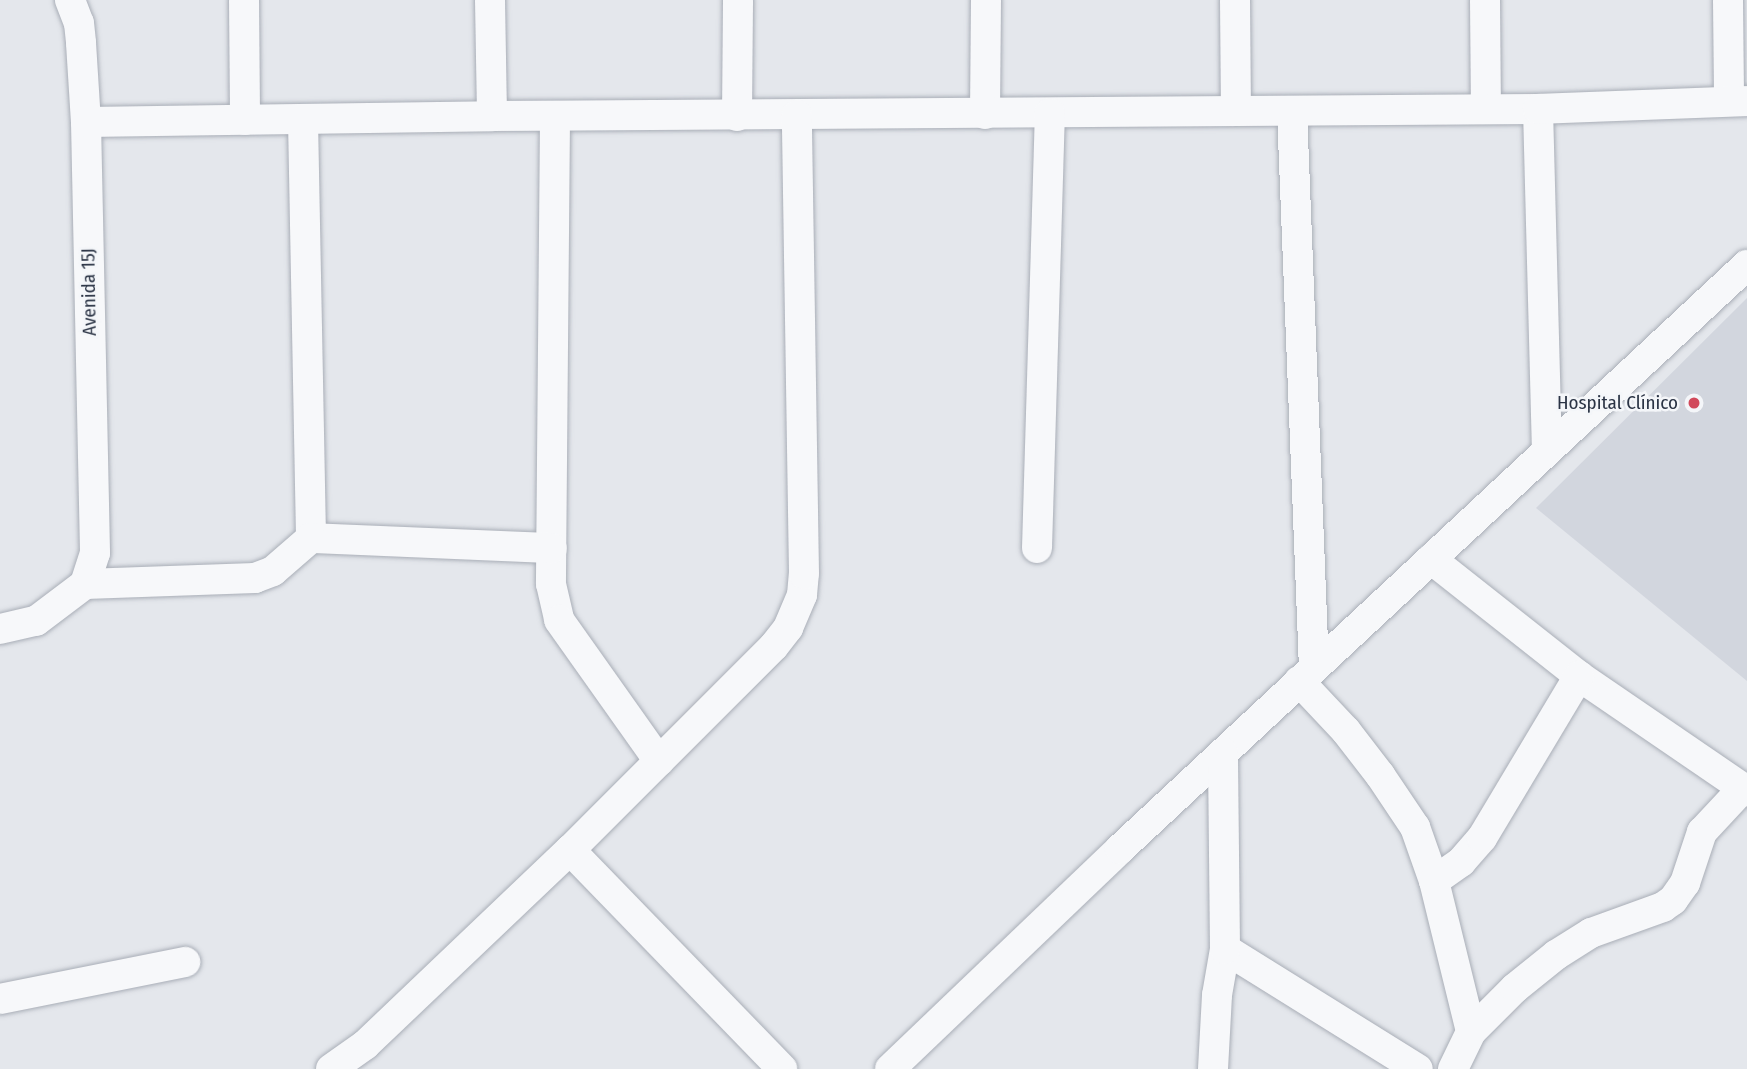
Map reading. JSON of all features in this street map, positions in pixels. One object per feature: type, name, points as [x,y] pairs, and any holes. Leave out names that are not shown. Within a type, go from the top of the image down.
[{"type":"street","name":"Avenida 15J","points":[[70,0],[80,33],[86,122],[95,553],[85,584]]},
{"type":"street","points":[[244,0],[245,120]]},
{"type":"street","points":[[490,0],[492,116]]},
{"type":"street","points":[[737,116],[738,0]]},
{"type":"street","points":[[985,114],[986,0]]},
{"type":"street","points":[[1235,0],[1236,111]]},
{"type":"street","points":[[1485,0],[1486,109]]},
{"type":"street","points":[[86,122],[492,116],[555,118],[1538,109],[1738,101],[1728,0]]},
{"type":"street","points":[[1538,109],[1547,451]]},
{"type":"street","points":[[1292,111],[1306,675],[1404,807],[1423,844],[1471,1032]]},
{"type":"street","points":[[1037,548],[1050,113]]},
{"type":"street","points":[[331,1069],[365,1045],[570,850],[774,646],[788,628],[802,595],[797,115]]},
{"type":"street","points":[[555,118],[551,584],[559,620],[659,761]]},
{"type":"street","points":[[303,120],[311,538]]},
{"type":"street","points":[[890,1069],[1306,675],[1747,265]]},
{"type":"street","points":[[0,629],[36,621],[85,584],[255,578],[273,571],[311,538],[552,548]]},
{"type":"street","points":[[1431,559],[1578,676],[1745,789],[1702,832],[1685,883],[1673,900],[1663,907],[1591,933],[1556,955],[1515,988],[1471,1032],[1454,1069]]},
{"type":"street","points":[[1434,881],[1461,862],[1482,838],[1578,676]]},
{"type":"street","points":[[1213,1069],[1217,995],[1225,949],[1223,753]]},
{"type":"street","points":[[570,850],[782,1069]]},
{"type":"street","points":[[1225,949],[1418,1069]]},
{"type":"street","points":[[0,999],[185,962]]},
{"type":"shaded area","name":"Hospital Clínico","points":[[1747,298],[1747,681],[1536,508]]},
{"type":"place","name":"Hospital Clínico","points":[[1694,403]]}]
